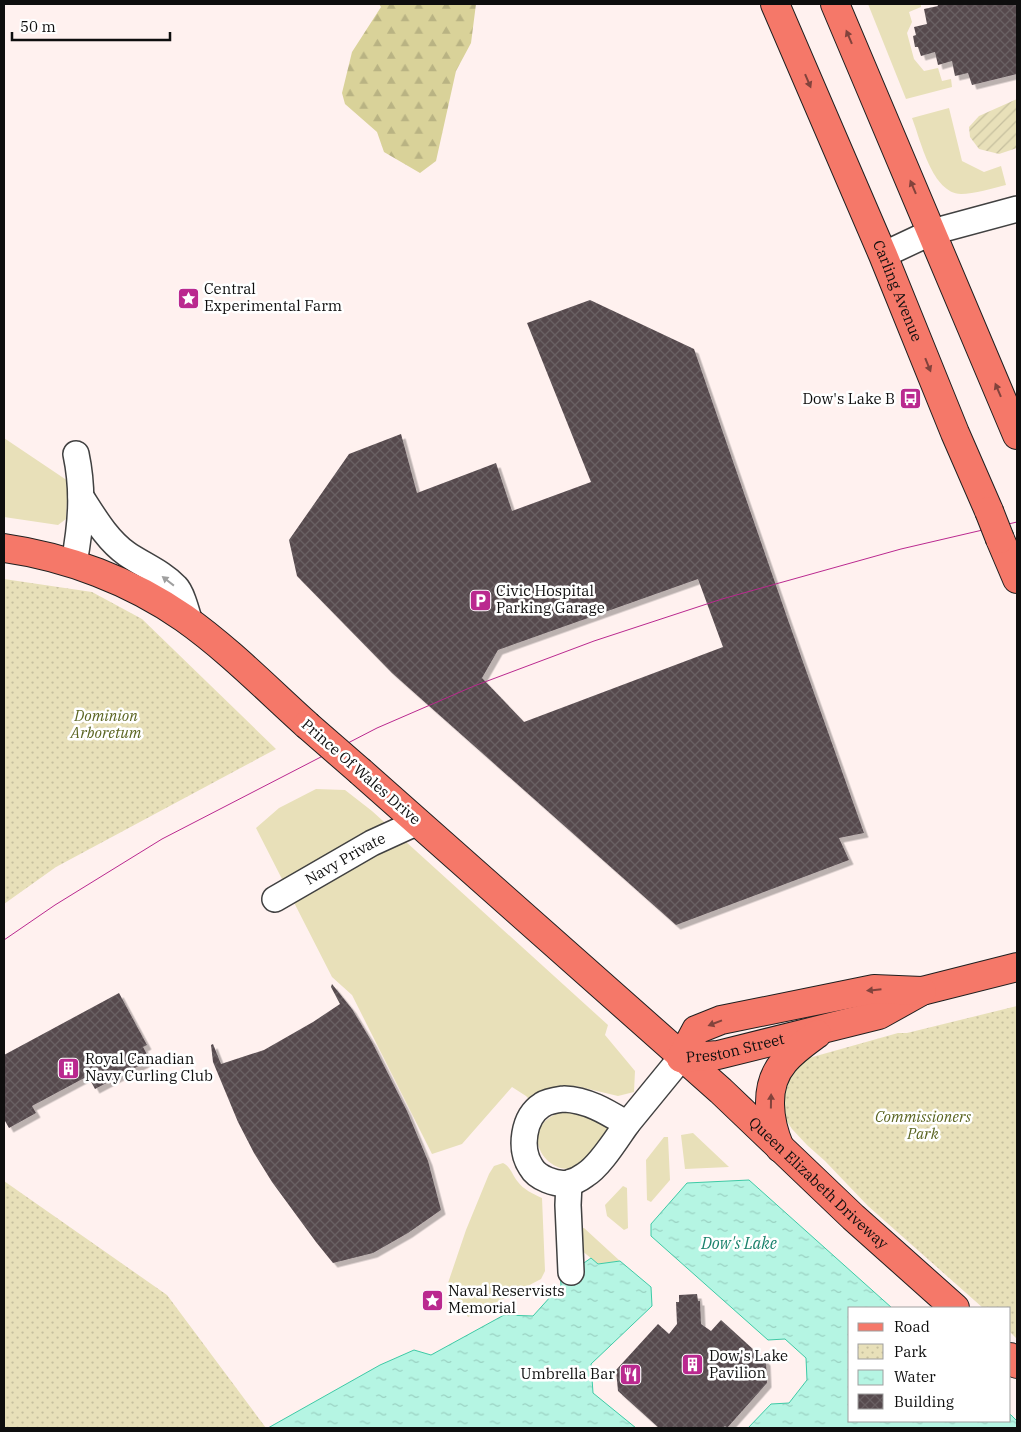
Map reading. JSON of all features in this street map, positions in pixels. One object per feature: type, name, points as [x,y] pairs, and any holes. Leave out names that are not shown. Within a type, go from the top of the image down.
[{"type":"main road","name":"Carling Avenue","points":[[775,4],[883,255],[1017,579]]},
{"type":"main road","points":[[835,4],[1017,435]]},
{"type":"main road","name":"Prince Of Wales Drive","points":[[4,548],[74,563],[155,599],[190,623],[247,670],[681,1058]]},
{"type":"main road","name":"Preston Street","points":[[681,1058],[718,1055],[879,1015],[922,991],[1017,967]]},
{"type":"main road","name":"Preston Street","points":[[681,1058],[696,1030],[721,1020],[874,989],[922,991]]},
{"type":"main road","points":[[780,1148],[773,1131],[771,1118],[770,1099],[772,1083],[784,1062],[824,1029]]},
{"type":"main road","name":"Queen Elizabeth Driveway","points":[[681,1058],[721,1092],[852,1217],[954,1307]]},
{"type":"street","points":[[883,255],[932,232],[1017,209]]},
{"type":"street","points":[[74,563],[81,496],[81,476],[76,454]]},
{"type":"street","points":[[81,496],[98,524],[112,540],[126,553],[166,578],[178,588],[190,623]]},
{"type":"street","name":"Navy Private","points":[[275,899],[372,843],[418,822]]},
{"type":"street","points":[[627,1124],[590,1103],[576,1099],[550,1101],[541,1105],[530,1117],[526,1130],[524,1144],[531,1169],[543,1178],[556,1183],[569,1183],[587,1174],[681,1058]]},
{"type":"street","points":[[569,1183],[571,1272]]},
{"type":"green space","points":[[379,4],[476,4],[471,43],[456,71],[436,161],[420,173],[384,152],[377,132],[345,104],[342,93],[352,52],[381,7]]},
{"type":"green space","points":[[868,4],[921,4],[921,7],[909,12],[912,22],[907,33],[914,59],[924,71],[938,68],[942,81],[951,79],[952,87],[906,99]]},
{"type":"green space","points":[[1017,99],[1017,148],[999,154],[979,149],[970,137],[969,127],[979,116]]},
{"type":"green space","points":[[949,108],[962,161],[984,172],[1001,166],[1006,185],[961,194],[951,191],[942,185],[935,176],[912,118]]},
{"type":"green space","points":[[4,438],[68,481],[66,519],[58,525],[4,517]]},
{"type":"green space","name":"Dominion Arboretum","points":[[4,579],[92,592],[142,619],[276,749],[56,867],[4,904]]},
{"type":"green space","points":[[316,789],[345,790],[372,811],[608,1025],[605,1035],[635,1071],[634,1092],[618,1096],[576,1086],[554,1087],[531,1101],[512,1087],[462,1144],[432,1154],[352,995],[332,977],[256,828],[279,808]]},
{"type":"green space","name":"Commissioners Park","points":[[1017,1006],[1017,1339],[1011,1333],[1011,1307],[982,1307],[868,1206],[807,1145],[784,1117],[782,1087],[795,1066],[809,1058],[898,1033],[907,1033]]},
{"type":"green space","points":[[564,1111],[601,1119],[609,1130],[583,1164],[570,1169],[559,1167],[548,1161],[541,1152],[538,1141],[540,1129],[548,1119]]},
{"type":"green space","points":[[693,1133],[729,1167],[685,1169],[681,1135]]},
{"type":"green space","points":[[664,1137],[668,1137],[670,1180],[651,1202],[647,1200],[646,1160]]},
{"type":"green space","points":[[503,1163],[523,1187],[542,1198],[545,1271],[541,1279],[468,1317],[448,1283],[466,1230],[489,1174],[494,1166]]},
{"type":"green space","points":[[4,1181],[167,1295],[266,1428],[4,1428]]},
{"type":"green space","points":[[623,1186],[627,1188],[628,1228],[624,1230],[607,1216],[605,1205]]},
{"type":"green space","points":[[574,1228],[584,1228],[620,1261],[598,1264],[575,1245]]},
{"type":"water","name":"Dow's Lake","points":[[749,1180],[891,1307],[848,1307],[848,1422],[1011,1422],[1011,1415],[1017,1421],[1017,1428],[748,1428],[771,1404],[789,1403],[807,1380],[806,1358],[785,1339],[768,1340],[651,1236],[651,1224],[687,1183]]},
{"type":"water","points":[[591,1258],[598,1264],[620,1261],[651,1287],[652,1306],[591,1364],[593,1393],[636,1428],[268,1428],[380,1365],[414,1350],[431,1355],[504,1315],[533,1316],[561,1285],[560,1273],[571,1272]]},
{"type":"building","points":[[937,4],[1017,4],[1017,74],[972,85],[968,73],[955,76],[952,61],[938,65],[935,52],[921,56],[918,47],[915,47],[913,36],[916,35],[914,27],[927,24],[924,9],[938,6]]},
{"type":"building","name":"Civic Hospital Parking Garage","points":[[590,300],[694,349],[864,833],[839,838],[849,860],[676,925],[392,673],[297,576],[289,540],[349,454],[401,434],[417,493],[496,463],[512,511],[591,482],[527,323]],"holes":[[[698,579],[723,647],[524,722],[482,678],[498,650]]]},
{"type":"building","points":[[332,984],[352,1009],[372,1042],[407,1111],[428,1161],[441,1210],[408,1233],[373,1253],[333,1263],[272,1182],[254,1153],[238,1122],[213,1062],[211,1045],[213,1044],[221,1064],[264,1050],[340,1004],[331,987]]},
{"type":"building","name":"Royal Canadian Navy Curling Club","points":[[119,993],[147,1045],[143,1047],[150,1060],[95,1089],[88,1076],[32,1106],[36,1113],[9,1128],[4,1122],[4,1055]]},
{"type":"building","name":"Dow's Lake Pavilion","points":[[697,1294],[698,1301],[700,1301],[701,1324],[711,1331],[721,1320],[766,1361],[767,1383],[727,1428],[725,1426],[723,1428],[659,1428],[618,1391],[616,1370],[658,1324],[669,1334],[677,1324],[676,1302],[679,1302],[679,1295]]},
{"type":"tram line","points":[[4,940],[55,905],[162,839],[377,728],[474,686],[594,641],[722,599],[901,549],[1017,522]]},
{"type":"place","name":"Central Experimental Farm","points":[[188,298]]},
{"type":"place","name":"Dow's Lake B","points":[[911,399]]},
{"type":"place","name":"Civic Hospital Parking Garage","points":[[480,600]]},
{"type":"place","name":"Royal Canadian Navy Curling Club","points":[[69,1068]]},
{"type":"place","name":"Naval Reservists Memorial","points":[[432,1300]]},
{"type":"place","name":"Dow's Lake Pavilion","points":[[693,1365]]},
{"type":"place","name":"Umbrella Bar","points":[[631,1374]]}]
